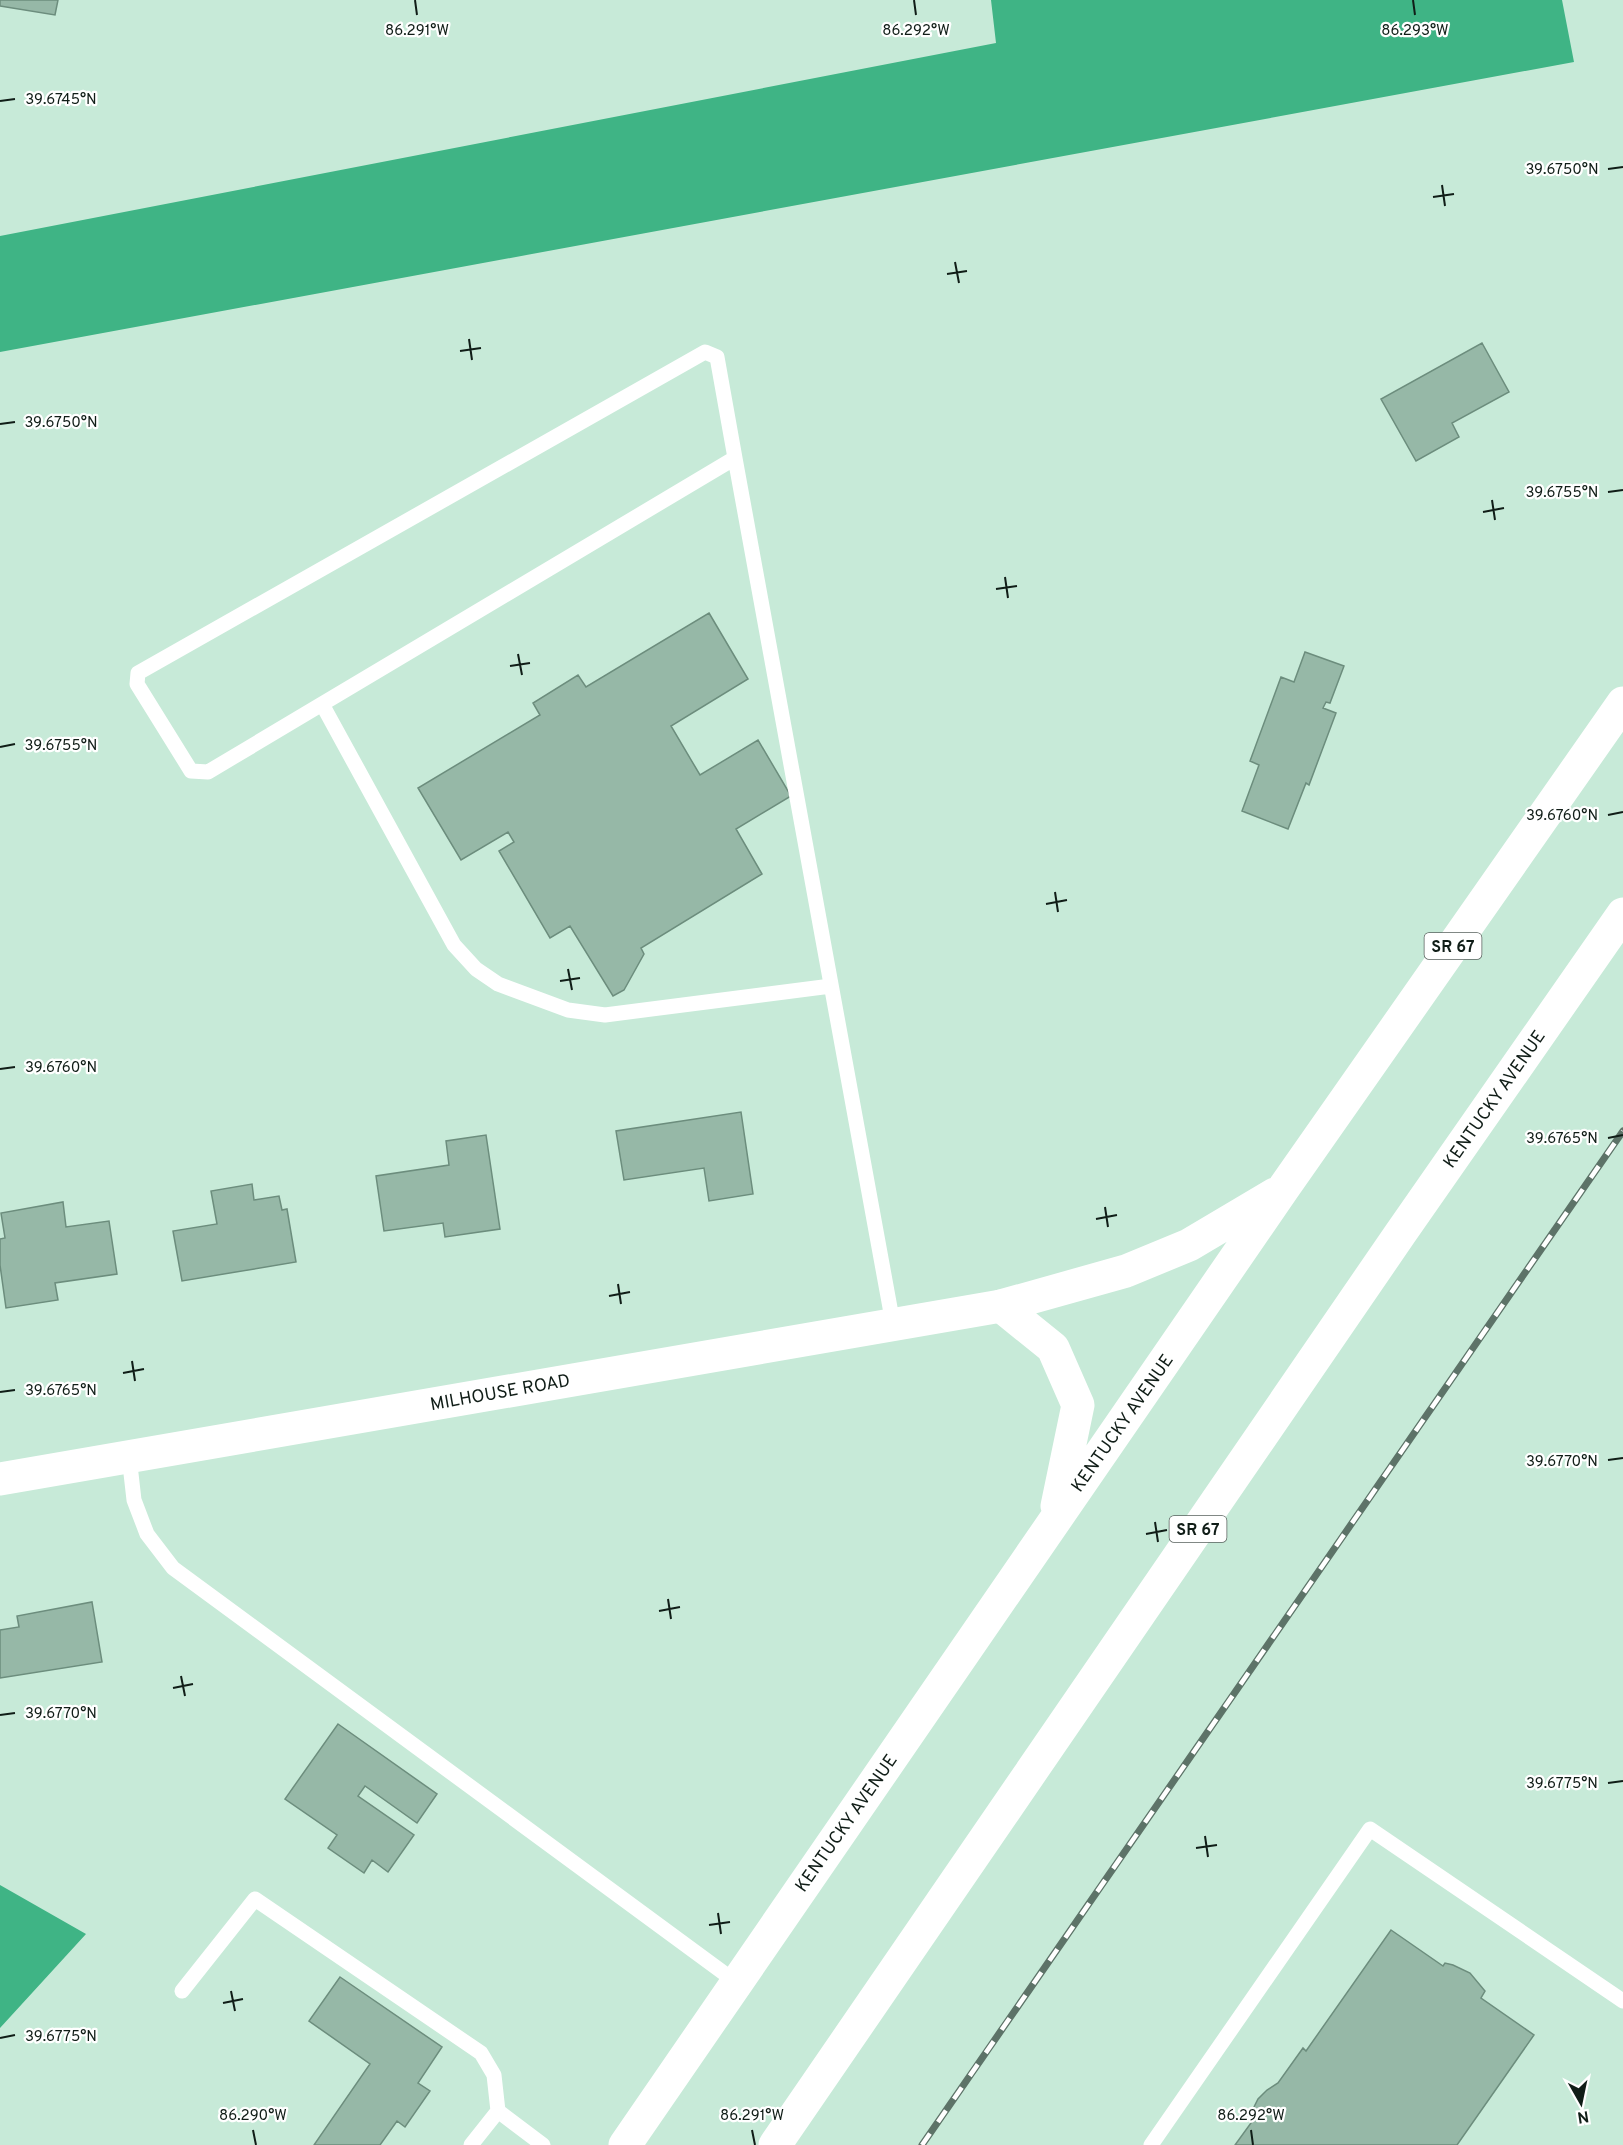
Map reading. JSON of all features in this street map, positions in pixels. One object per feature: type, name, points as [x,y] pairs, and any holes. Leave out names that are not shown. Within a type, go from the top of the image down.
[{"type":"main road","name":"KENTUCKY AVENUE","points":[[625,2145],[1283,1189],[1623,703]]},
{"type":"main road","name":"KENTUCKY AVENUE","points":[[775,2145],[1407,1224],[1623,914]]},
{"type":"main road","name":"MILHOUSE ROAD","points":[[0,1479],[1001,1306],[1137,1266],[1189,1245],[1283,1189]]},
{"type":"main road","points":[[1001,1306],[1053,1348],[1078,1405],[1054,1522]]},
{"type":"lane","points":[[735,458],[208,772],[191,771],[137,684],[138,673],[705,352],[717,357],[893,1324]]},
{"type":"lane","points":[[322,704],[454,945],[476,969],[498,984],[568,1010],[605,1015],[831,986]]},
{"type":"lane","points":[[129,1456],[134,1500],[147,1534],[173,1568],[736,1983]]},
{"type":"lane","points":[[1151,2145],[1370,1828],[1623,2001]]},
{"type":"lane","points":[[182,1991],[255,1899],[481,2053],[494,2075],[498,2111],[471,2145]]},
{"type":"lane","points":[[498,2111],[543,2145]]},
{"type":"green space","points":[[991,0],[1562,0],[1574,62],[0,352],[0,236],[996,43]]},
{"type":"green space","points":[[0,1885],[86,1934],[0,2028]]},
{"type":"building","points":[[0,0],[58,0],[55,15],[0,6]]},
{"type":"building","points":[[1482,343],[1509,392],[1452,423],[1459,437],[1416,461],[1381,399]]},
{"type":"building","points":[[709,613],[748,679],[671,726],[700,775],[758,740],[791,796],[736,829],[762,874],[641,948],[644,954],[624,990],[613,996],[570,926],[550,938],[499,851],[514,842],[508,832],[461,860],[418,788],[540,715],[533,703],[578,675],[586,687]]},
{"type":"building","points":[[1305,652],[1344,666],[1330,703],[1326,702],[1323,708],[1336,713],[1309,785],[1306,783],[1288,829],[1242,811],[1259,765],[1250,761],[1281,677],[1294,682]]},
{"type":"building","points":[[741,1112],[753,1194],[709,1201],[704,1168],[624,1180],[616,1131]]},
{"type":"building","points":[[486,1135],[500,1229],[445,1237],[443,1223],[384,1231],[376,1176],[449,1165],[446,1141]]},
{"type":"building","points":[[252,1184],[254,1200],[279,1196],[282,1210],[287,1209],[296,1262],[182,1281],[173,1231],[217,1224],[211,1191]]},
{"type":"building","points":[[63,1202],[66,1227],[109,1221],[117,1274],[55,1283],[58,1300],[6,1308],[0,1265],[0,1239],[5,1238],[1,1213]]},
{"type":"building","points":[[92,1602],[102,1662],[0,1678],[0,1630],[19,1627],[17,1616]]},
{"type":"building","points":[[338,1724],[437,1794],[417,1823],[365,1786],[358,1796],[414,1835],[388,1872],[372,1860],[364,1873],[328,1848],[337,1835],[285,1799]]},
{"type":"building","points":[[1391,1930],[1443,1966],[1445,1963],[1453,1965],[1470,1973],[1485,1991],[1481,1998],[1534,2035],[1457,2145],[1235,2145],[1251,2123],[1252,2111],[1258,2099],[1278,2083],[1303,2048],[1306,2051]]},
{"type":"building","points":[[340,1977],[442,2047],[418,2083],[430,2091],[405,2127],[397,2121],[380,2145],[314,2145],[370,2064],[309,2021]]},
{"type":"railway","points":[[922,2145],[1623,1131]]}]
